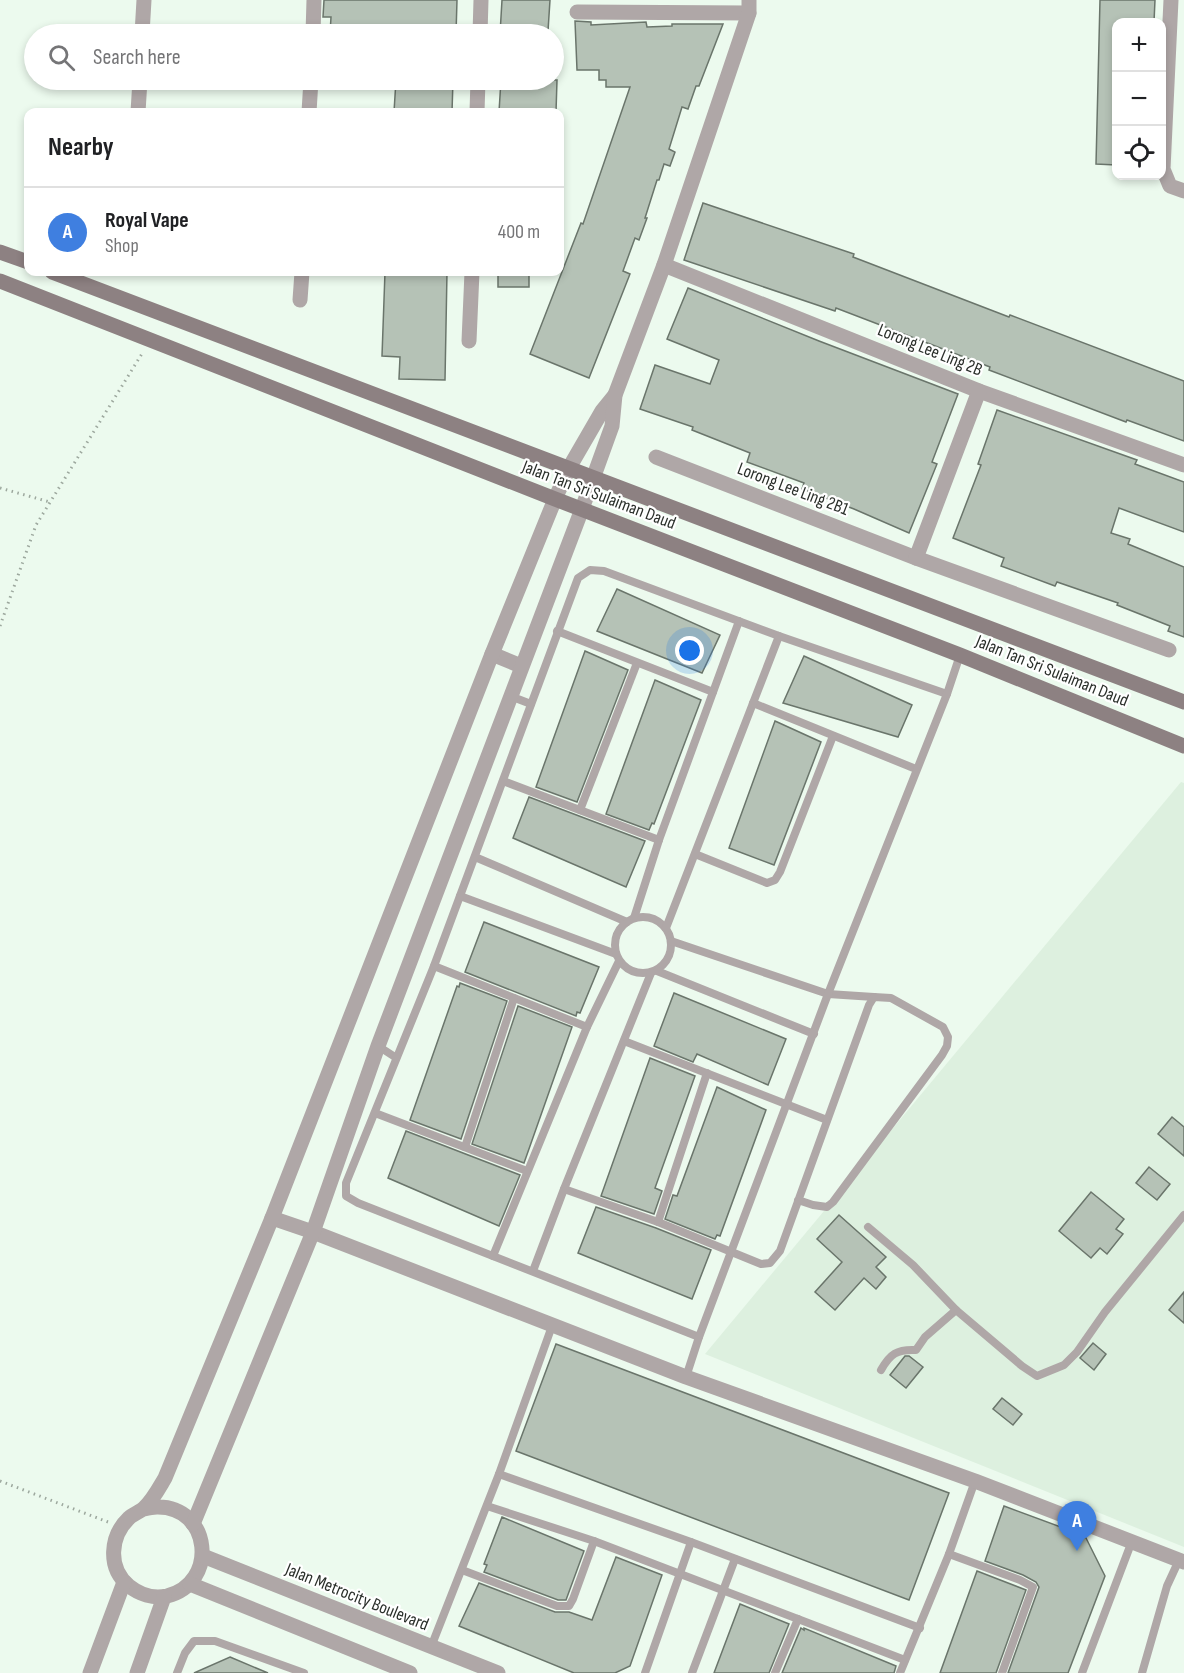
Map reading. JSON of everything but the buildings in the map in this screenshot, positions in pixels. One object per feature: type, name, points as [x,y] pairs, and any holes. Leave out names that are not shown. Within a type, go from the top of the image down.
[{"type":"main road","points":[[0,252],[24,261]]},
{"type":"main road","name":"Jalan Tan Sri Sulaiman Daud","points":[[63,276],[1184,702]]},
{"type":"main road","name":"Jalan Tan Sri Sulaiman Daud","points":[[0,281],[960,655],[1184,746]]},
{"type":"street","points":[[143,24],[144,0]]},
{"type":"street","points":[[313,24],[314,0]]},
{"type":"street","points":[[480,24],[481,0]]},
{"type":"street","points":[[1171,0],[1163,168],[1170,186],[1184,191]]},
{"type":"street","points":[[193,1524],[313,1232],[378,1046],[582,509],[612,426],[615,395],[664,265],[749,6],[577,12]]},
{"type":"street","points":[[138,108],[139,90]]},
{"type":"street","points":[[309,108],[310,90]]},
{"type":"street","points":[[477,108],[478,90]]},
{"type":"street","name":"Lorong Lee Ling 2B","points":[[664,265],[979,391],[1184,465]]},
{"type":"street","points":[[300,300],[302,276]]},
{"type":"street","points":[[469,341],[472,276]]},
{"type":"street","points":[[916,558],[979,391]]},
{"type":"street","points":[[144,1509],[165,1478],[272,1218],[492,654],[555,499],[569,468],[602,411],[615,395]]},
{"type":"street","name":"Lorong Lee Ling 2B1","points":[[656,457],[916,558],[1168,650]]},
{"type":"street","points":[[492,654],[521,666]]},
{"type":"street","points":[[272,1218],[686,1377],[975,1481],[1181,1561]]},
{"type":"street","points":[[157,1507],[171,1509],[183,1515],[193,1524],[199,1534],[203,1556],[199,1571],[190,1584],[178,1593],[164,1597],[149,1597],[136,1592],[124,1582],[116,1570],[113,1556],[114,1540],[120,1527],[131,1516],[144,1509],[157,1507]]},
{"type":"street","name":"Jalan Metrocity Boulevard","points":[[203,1556],[498,1673]]},
{"type":"street","points":[[90,1673],[124,1582]]},
{"type":"street","points":[[190,1584],[410,1673]]},
{"type":"street","points":[[137,1673],[164,1597]]},
{"type":"lane","points":[[699,1337],[358,1203],[346,1196],[346,1183],[395,1057],[434,966],[557,631],[578,578],[590,570],[604,571],[779,636],[946,694]]},
{"type":"lane","points":[[630,920],[739,621]]},
{"type":"lane","points":[[557,631],[713,692]]},
{"type":"lane","points":[[666,928],[779,636]]},
{"type":"lane","points":[[686,1377],[828,994],[960,655]]},
{"type":"lane","points":[[580,810],[637,663]]},
{"type":"lane","points":[[510,696],[531,704]]},
{"type":"lane","points":[[753,703],[916,769]]},
{"type":"lane","points":[[695,854],[767,884],[775,880],[833,736]]},
{"type":"lane","points":[[502,781],[659,840]]},
{"type":"lane","points":[[475,857],[630,920]]},
{"type":"lane","points":[[460,896],[618,958]]},
{"type":"lane","points":[[643,917],[652,918],[666,928],[671,941],[669,958],[654,972],[642,974],[633,972],[626,968],[618,958],[614,945],[616,936],[620,928],[630,920],[643,917]]},
{"type":"lane","points":[[671,941],[828,994],[891,998],[943,1027],[948,1037],[947,1046],[942,1055],[834,1202],[827,1207],[798,1200]]},
{"type":"lane","points":[[493,1256],[587,1027],[618,958]]},
{"type":"lane","points":[[434,966],[587,1027]]},
{"type":"lane","points":[[654,972],[814,1034]]},
{"type":"lane","points":[[533,1271],[564,1188],[654,972]]},
{"type":"lane","points":[[465,1147],[514,998]]},
{"type":"lane","points":[[564,1188],[658,1222],[761,1264],[770,1263],[780,1251],[869,1005],[874,998]]},
{"type":"lane","points":[[624,1041],[827,1120]]},
{"type":"lane","points":[[378,1046],[395,1057]]},
{"type":"lane","points":[[658,1222],[707,1073]]},
{"type":"lane","points":[[375,1113],[527,1171]]},
{"type":"lane","points":[[868,1227],[913,1265],[956,1310],[1037,1376],[1064,1365],[1077,1352],[1105,1311],[1184,1215]]},
{"type":"lane","points":[[881,1370],[888,1358],[894,1354],[905,1349],[916,1350],[925,1337],[956,1310]]},
{"type":"lane","points":[[431,1647],[487,1506],[552,1326]]},
{"type":"lane","points":[[499,1474],[691,1542],[920,1628]]},
{"type":"lane","points":[[900,1673],[949,1554],[975,1481]]},
{"type":"lane","points":[[487,1506],[594,1541],[905,1660]]},
{"type":"lane","points":[[462,1570],[557,1606],[569,1606],[594,1541]]},
{"type":"lane","points":[[1082,1673],[1132,1541]]},
{"type":"lane","points":[[645,1673],[691,1542]]},
{"type":"lane","points":[[949,1554],[1033,1587],[1002,1673]]},
{"type":"lane","points":[[692,1673],[735,1559]]},
{"type":"lane","points":[[1142,1673],[1167,1586],[1181,1561]]},
{"type":"lane","points":[[775,1673],[798,1619]]},
{"type":"lane","points":[[177,1673],[185,1653],[194,1641],[215,1641],[304,1673]]},
{"type":"path","points":[[0,626],[36,525],[150,340]]},
{"type":"path","points":[[0,488],[50,502]]},
{"type":"path","points":[[0,1481],[120,1527]]},
{"type":"shaded area","points":[[1181,782],[1184,783],[1184,1547],[705,1354]]},
{"type":"place","name":"Royal Vape","points":[[1077,1551]]}]
